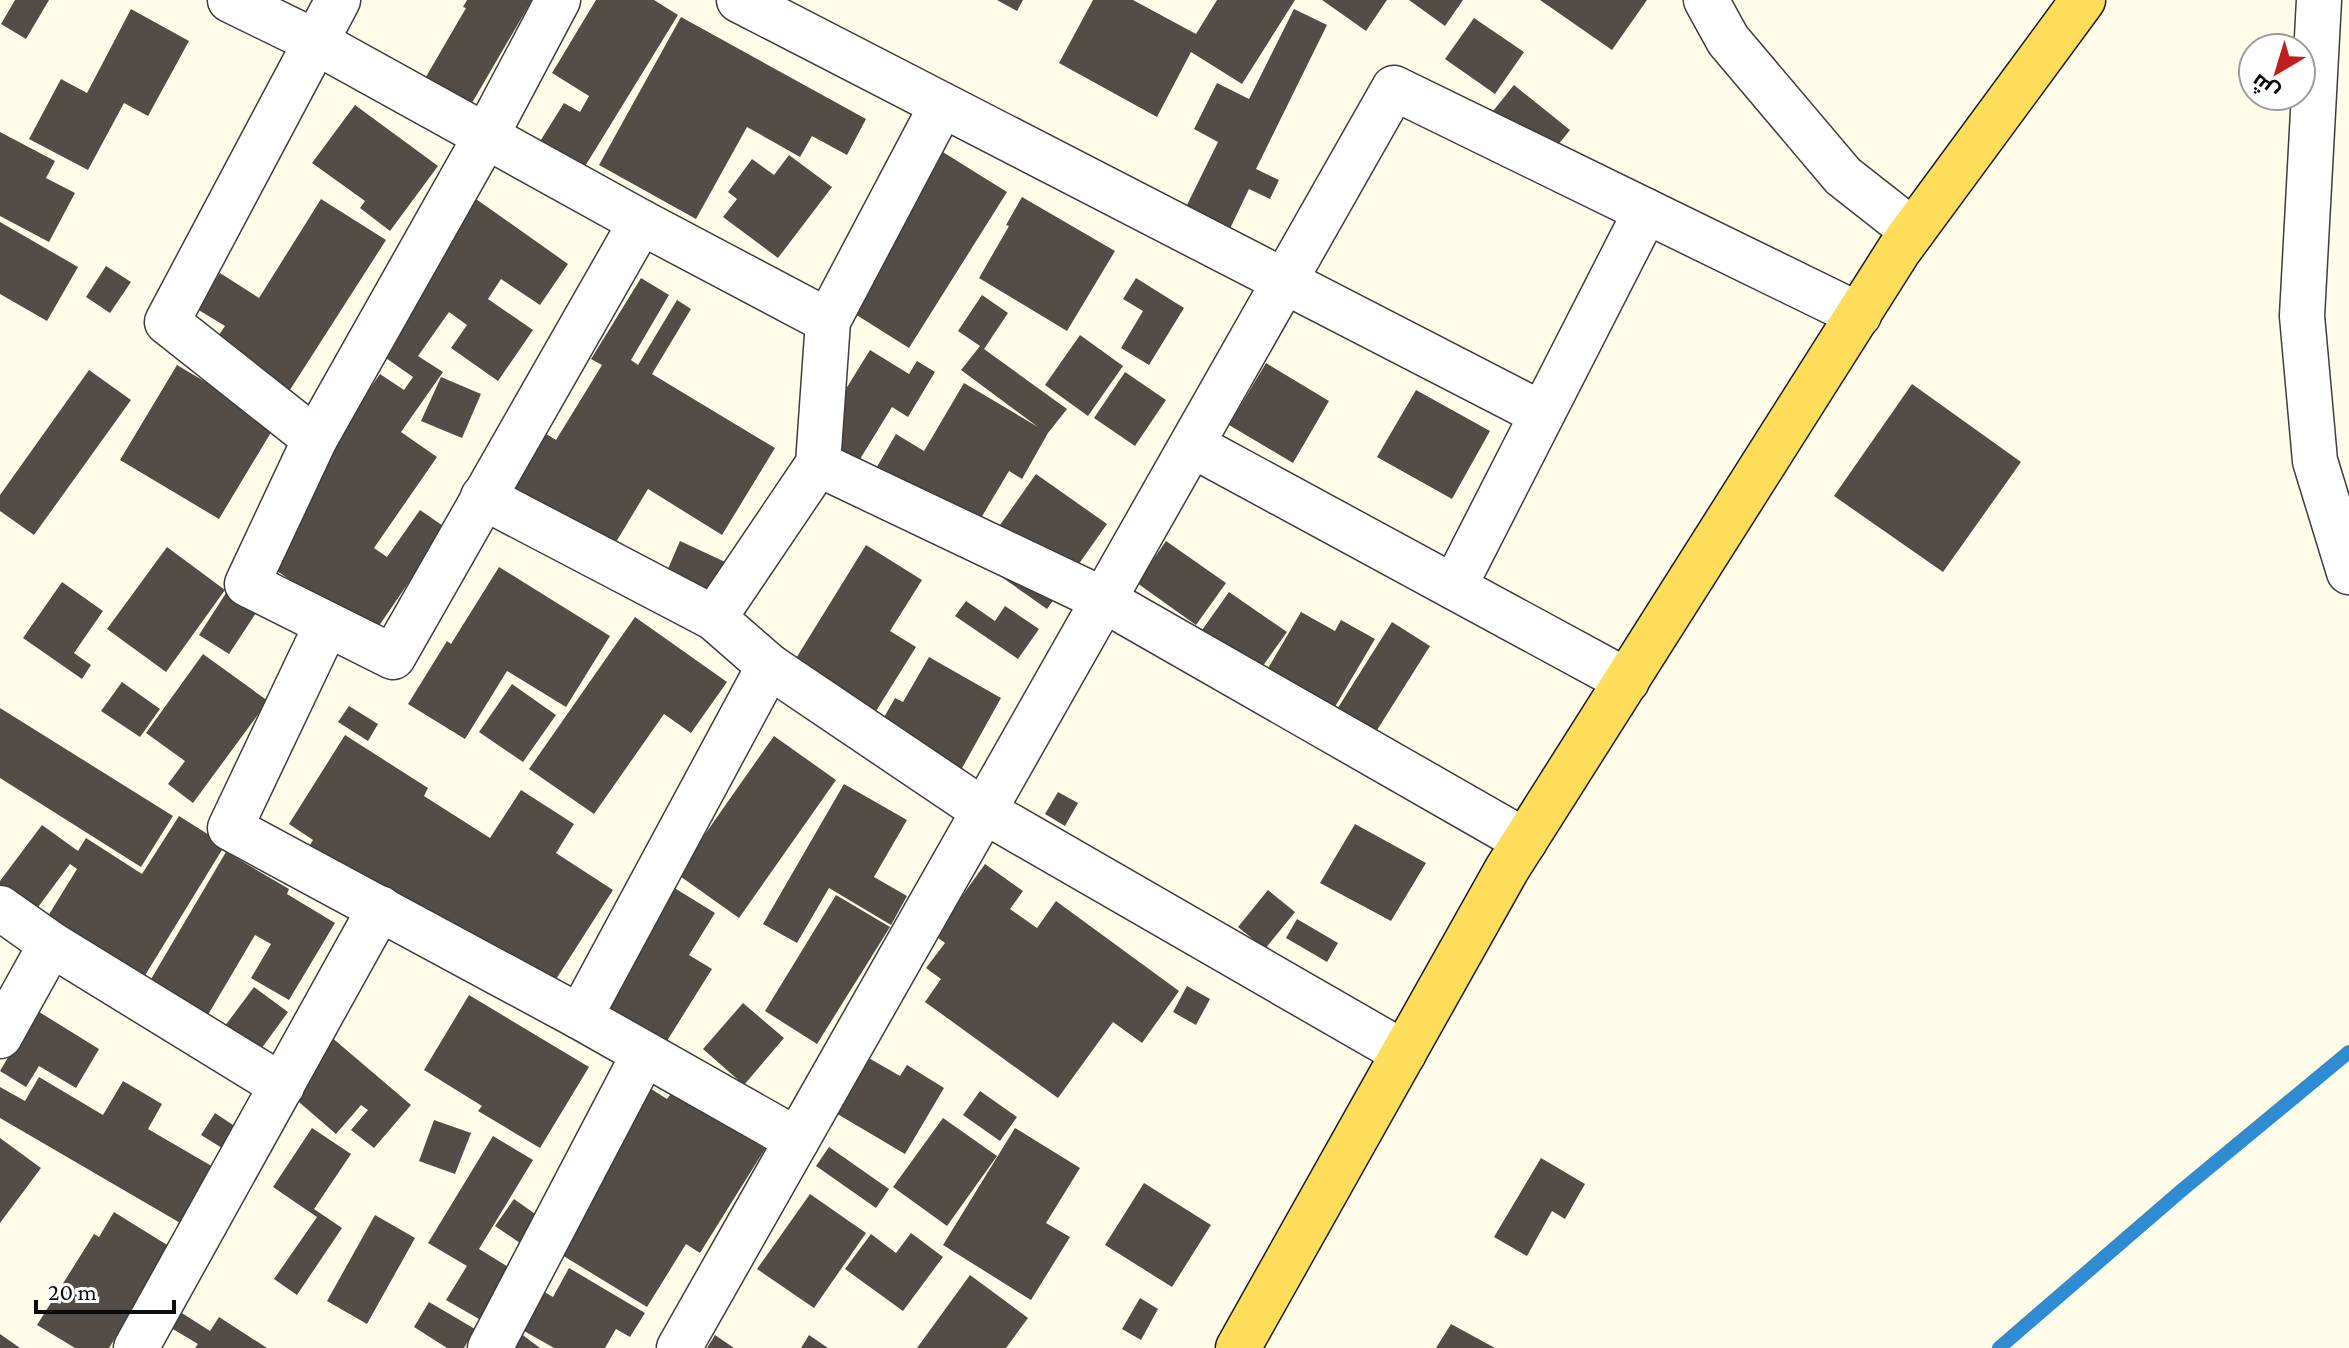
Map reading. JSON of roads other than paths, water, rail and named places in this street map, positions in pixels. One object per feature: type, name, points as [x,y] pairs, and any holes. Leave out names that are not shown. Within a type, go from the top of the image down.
[{"type":"main road","points":[[1238,1348],[1525,841],[1913,231],[2083,0]]},
{"type":"street","points":[[230,0],[316,42],[641,222],[828,321]]},
{"type":"street","points":[[315,439],[167,322],[338,0]]},
{"type":"street","points":[[558,0],[487,134],[315,439],[247,584],[393,657],[641,222]]},
{"type":"street","points":[[739,0],[1542,414]]},
{"type":"street","points":[[1706,0],[1728,40],[1843,176],[1913,231]]},
{"type":"street","points":[[2319,0],[2302,316],[2315,461],[2349,572]]},
{"type":"street","points":[[679,1348],[1394,88],[1859,315]]},
{"type":"street","points":[[714,618],[818,464],[828,321],[942,105]]},
{"type":"street","points":[[1454,587],[1646,211]]},
{"type":"street","points":[[1192,445],[1627,681]]},
{"type":"street","points":[[818,464],[1104,600],[1525,841]]},
{"type":"street","points":[[483,497],[714,618],[769,666],[984,811],[1404,1053]]},
{"type":"street","points":[[327,624],[230,828],[580,1017],[797,1140]]},
{"type":"street","points":[[580,1017],[769,666]]},
{"type":"street","points":[[0,908],[51,944],[282,1086]]},
{"type":"street","points":[[136,1348],[380,908]]},
{"type":"street","points":[[0,1036],[51,944]]},
{"type":"street","points":[[490,1348],[644,1054]]},
{"type":"waterway","points":[[1999,1348],[2182,1190],[2349,1052]]}]
